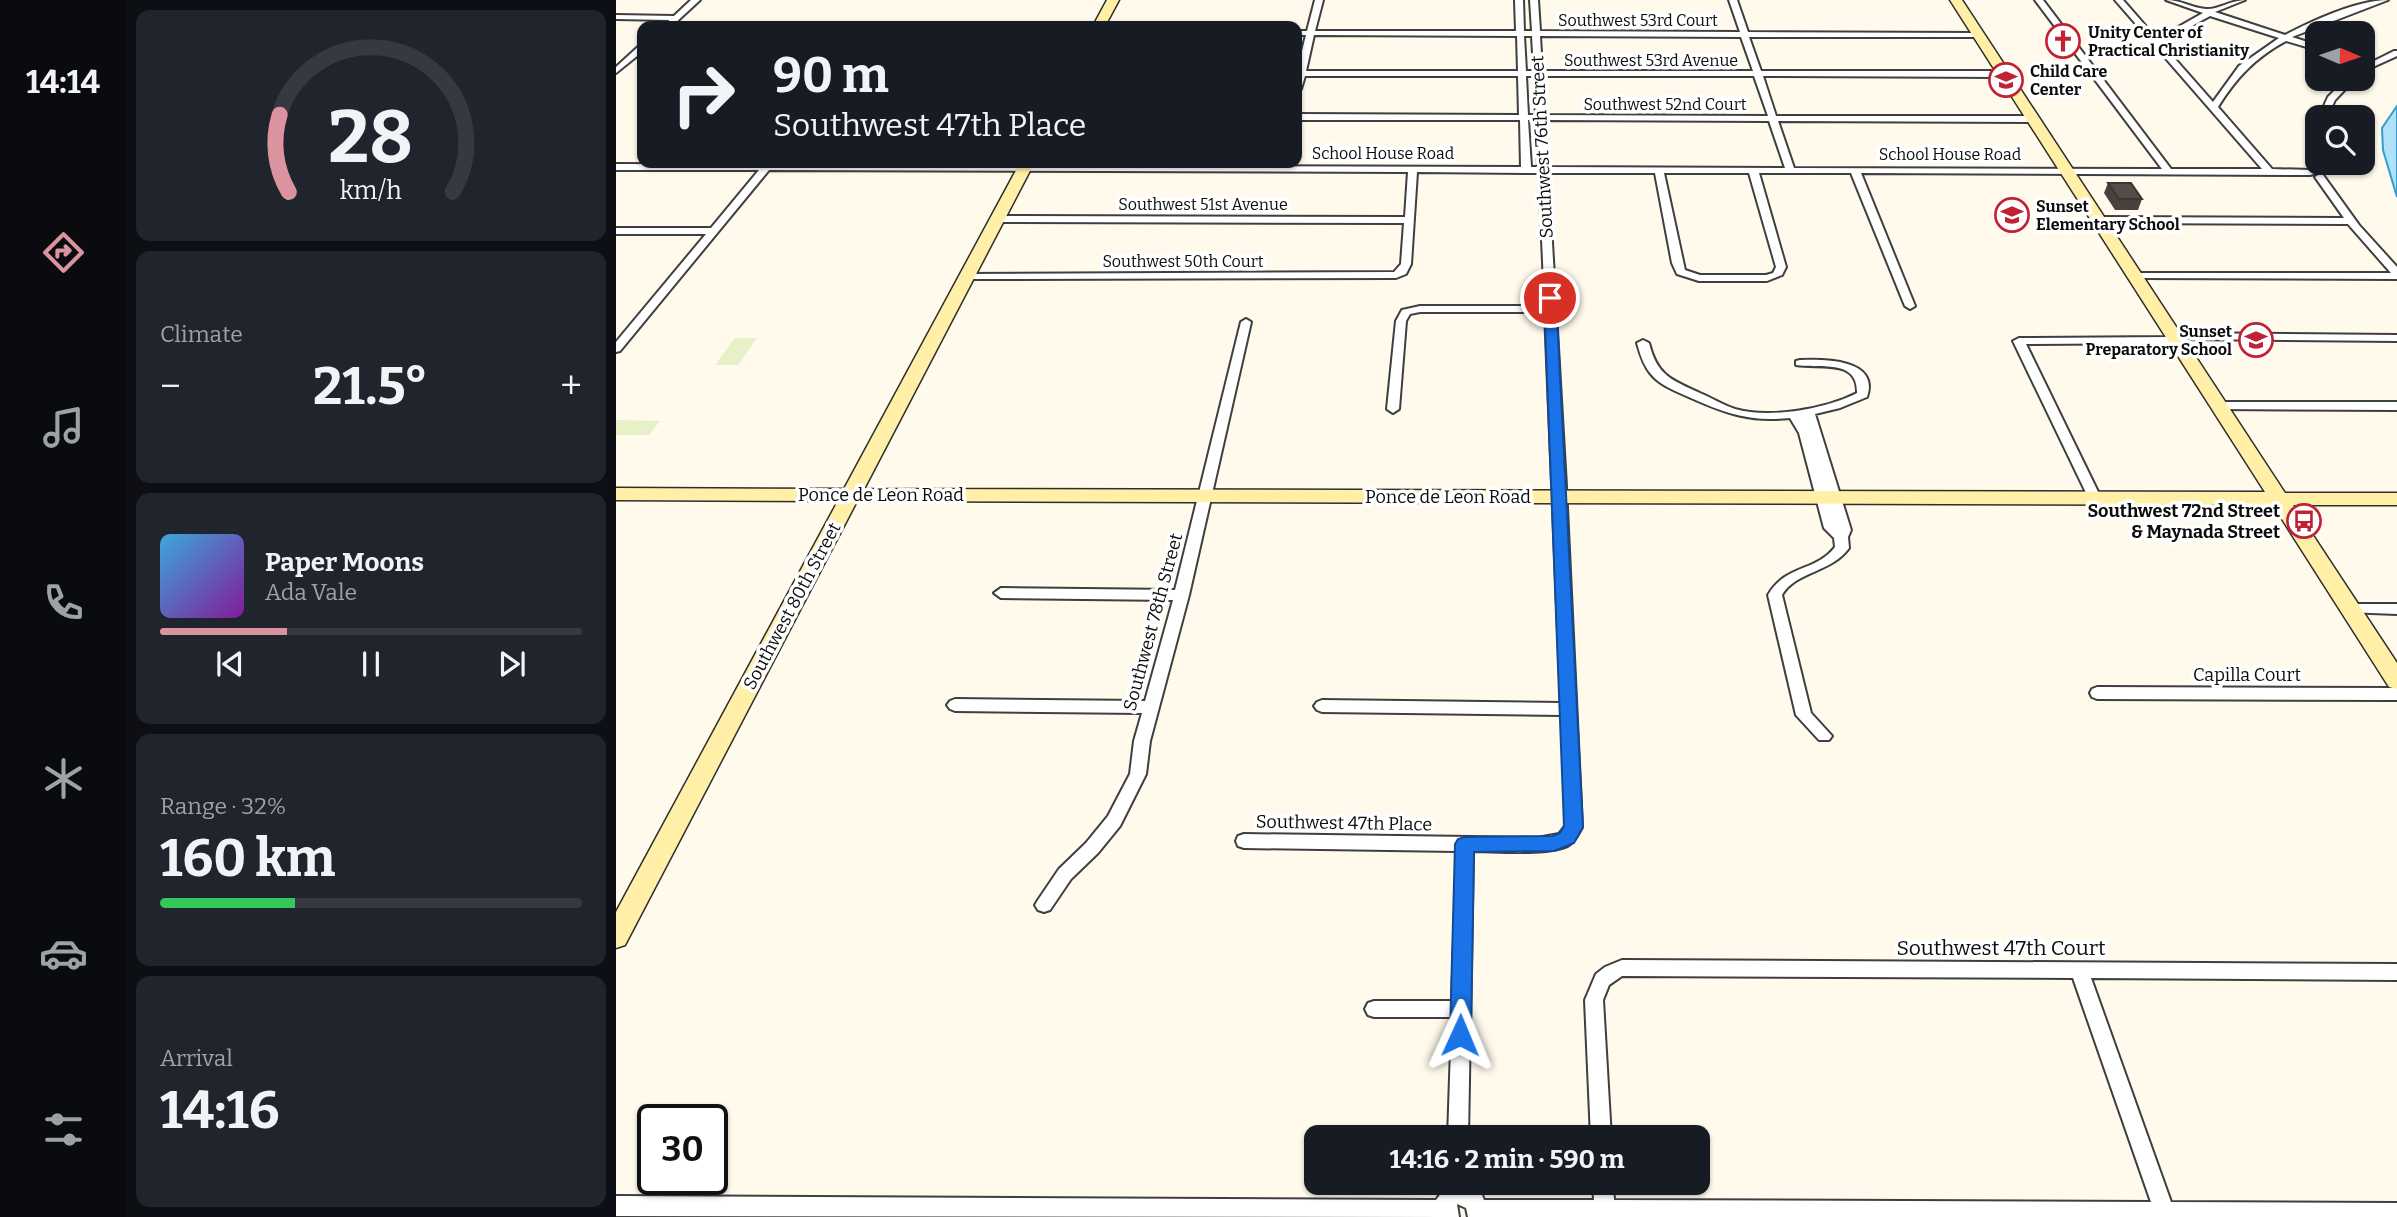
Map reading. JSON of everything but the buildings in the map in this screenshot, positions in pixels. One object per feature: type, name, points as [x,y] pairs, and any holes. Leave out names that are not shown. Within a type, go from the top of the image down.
[{"type":"street","points":[[672,21],[695,0]]},
{"type":"street","points":[[1102,21],[1113,0]]},
{"type":"street","points":[[1302,62],[1318,0]]},
{"type":"street","name":"Southwest 76th Street","points":[[1519,0],[1526,169]]},
{"type":"street","name":"Southwest 76th Street","points":[[1534,0],[1570,709],[1574,820],[1567,838]]},
{"type":"street","points":[[1733,0],[1790,169]]},
{"type":"street","points":[[1956,0],[2397,681]]},
{"type":"street","points":[[2039,0],[2168,171]]},
{"type":"street","points":[[2119,0],[2269,172]]},
{"type":"street","points":[[2169,0],[2305,44]]},
{"type":"street","points":[[2156,43],[2208,13],[2241,0]]},
{"type":"street","points":[[2213,108],[2242,68],[2286,38],[2384,0]]},
{"type":"street","points":[[616,17],[676,18]]},
{"type":"street","name":"Southwest 53rd Court","points":[[1302,33],[1979,35]]},
{"type":"street","points":[[616,71],[637,52]]},
{"type":"street","points":[[2375,62],[2397,53]]},
{"type":"street","points":[[616,63],[637,61]]},
{"type":"street","name":"Southwest 53rd Avenue","points":[[1302,73],[2004,74]]},
{"type":"street","points":[[2328,105],[2339,91]]},
{"type":"street","name":"Southwest 52nd Court","points":[[1302,117],[2033,119]]},
{"type":"street","name":"School House Road","points":[[616,167],[637,167]]},
{"type":"street","name":"School House Road","points":[[1302,167],[2305,170]]},
{"type":"street","points":[[616,349],[766,168]]},
{"type":"street","name":"Southwest 80th Street","points":[[616,937],[1023,168]]},
{"type":"street","points":[[1409,220],[1413,169]]},
{"type":"street","points":[[1659,169],[1677,263],[1685,275],[1704,279],[1767,278],[1779,273],[1780,261],[1753,169]]},
{"type":"street","points":[[1854,169],[1910,306]]},
{"type":"street","points":[[2321,175],[2350,221],[2397,274]]},
{"type":"street","name":"Southwest 51st Avenue","points":[[997,219],[1409,220]]},
{"type":"street","name":"Southwest 50th Court","points":[[967,276],[1268,277],[1399,274],[1406,264],[1409,220]]},
{"type":"street","points":[[2099,220],[2350,221]]},
{"type":"street","points":[[616,231],[714,231]]},
{"type":"street","points":[[2135,275],[2397,274]]},
{"type":"street","points":[[1393,409],[1401,321],[1406,312],[1420,309],[1550,309]]},
{"type":"street","name":"Southwest 78th Street","points":[[1044,905],[1065,874],[1103,835],[1128,796],[1140,766],[1150,707],[1182,595],[1246,321]]},
{"type":"street","points":[[2095,498],[2019,341],[2397,338]]},
{"type":"street","points":[[1643,343],[1648,362],[1656,374],[1673,386],[1743,414],[1808,411],[1862,396],[1862,380],[1846,366],[1800,363]]},
{"type":"street","points":[[2220,406],[2397,406]]},
{"type":"street","points":[[1808,411],[1817,458],[1829,473],[1831,528],[1841,537],[1842,548],[1838,555],[1784,583],[1775,595],[1804,715],[1824,736]]},
{"type":"street","points":[[1793,413],[1812,438]]},
{"type":"street","points":[[1817,458],[1814,473],[1828,497]]},
{"type":"street","points":[[1814,473],[1829,473]]},
{"type":"street","name":"Ponce de Leon Road","points":[[616,494],[2397,499]]},
{"type":"street","points":[[1002,593],[1182,595]]},
{"type":"street","points":[[2350,609],[2397,609]]},
{"type":"street","name":"Capilla Court","points":[[2097,693],[2397,694]]},
{"type":"street","points":[[955,705],[1150,707]]},
{"type":"street","points":[[1322,706],[1570,709]]},
{"type":"street","name":"Southwest 47th Place","points":[[1244,841],[1546,844],[1567,838]]},
{"type":"street","points":[[1458,1125],[1465,844]]},
{"type":"street","name":"Southwest 47th Court","points":[[1600,1125],[1594,1000],[1598,984],[1606,975],[1635,967],[2397,972]]},
{"type":"street","points":[[2079,971],[2165,1214]]},
{"type":"street","points":[[1374,1009],[1460,1009]]},
{"type":"street","points":[[1604,1195],[1605,1211]]},
{"type":"street","points":[[616,1206],[1252,1213],[1470,1198],[1478,1213],[2397,1213]]},
{"type":"green space","points":[[735,338],[757,338],[738,365],[715,365]]},
{"type":"green space","points":[[616,420],[660,421],[649,435],[616,435]]},
{"type":"water","points":[[2397,106],[2397,197],[2383,150],[2382,128]]},
{"type":"place","name":"Unity Center of Practical Christianity","points":[[2063,41]]},
{"type":"place","name":"Child Care Center","points":[[2006,80]]},
{"type":"place","name":"Sunset Elementary School","points":[[2012,215]]},
{"type":"place","name":"Sunset Preparatory School","points":[[2256,340]]},
{"type":"place","name":"Southwest 72nd Street & Maynada Street","points":[[2304,521]]},
{"type":"route","points":[[1460,1035],[1465,844],[1554,844],[1567,838],[1574,827],[1550,298]]}]
